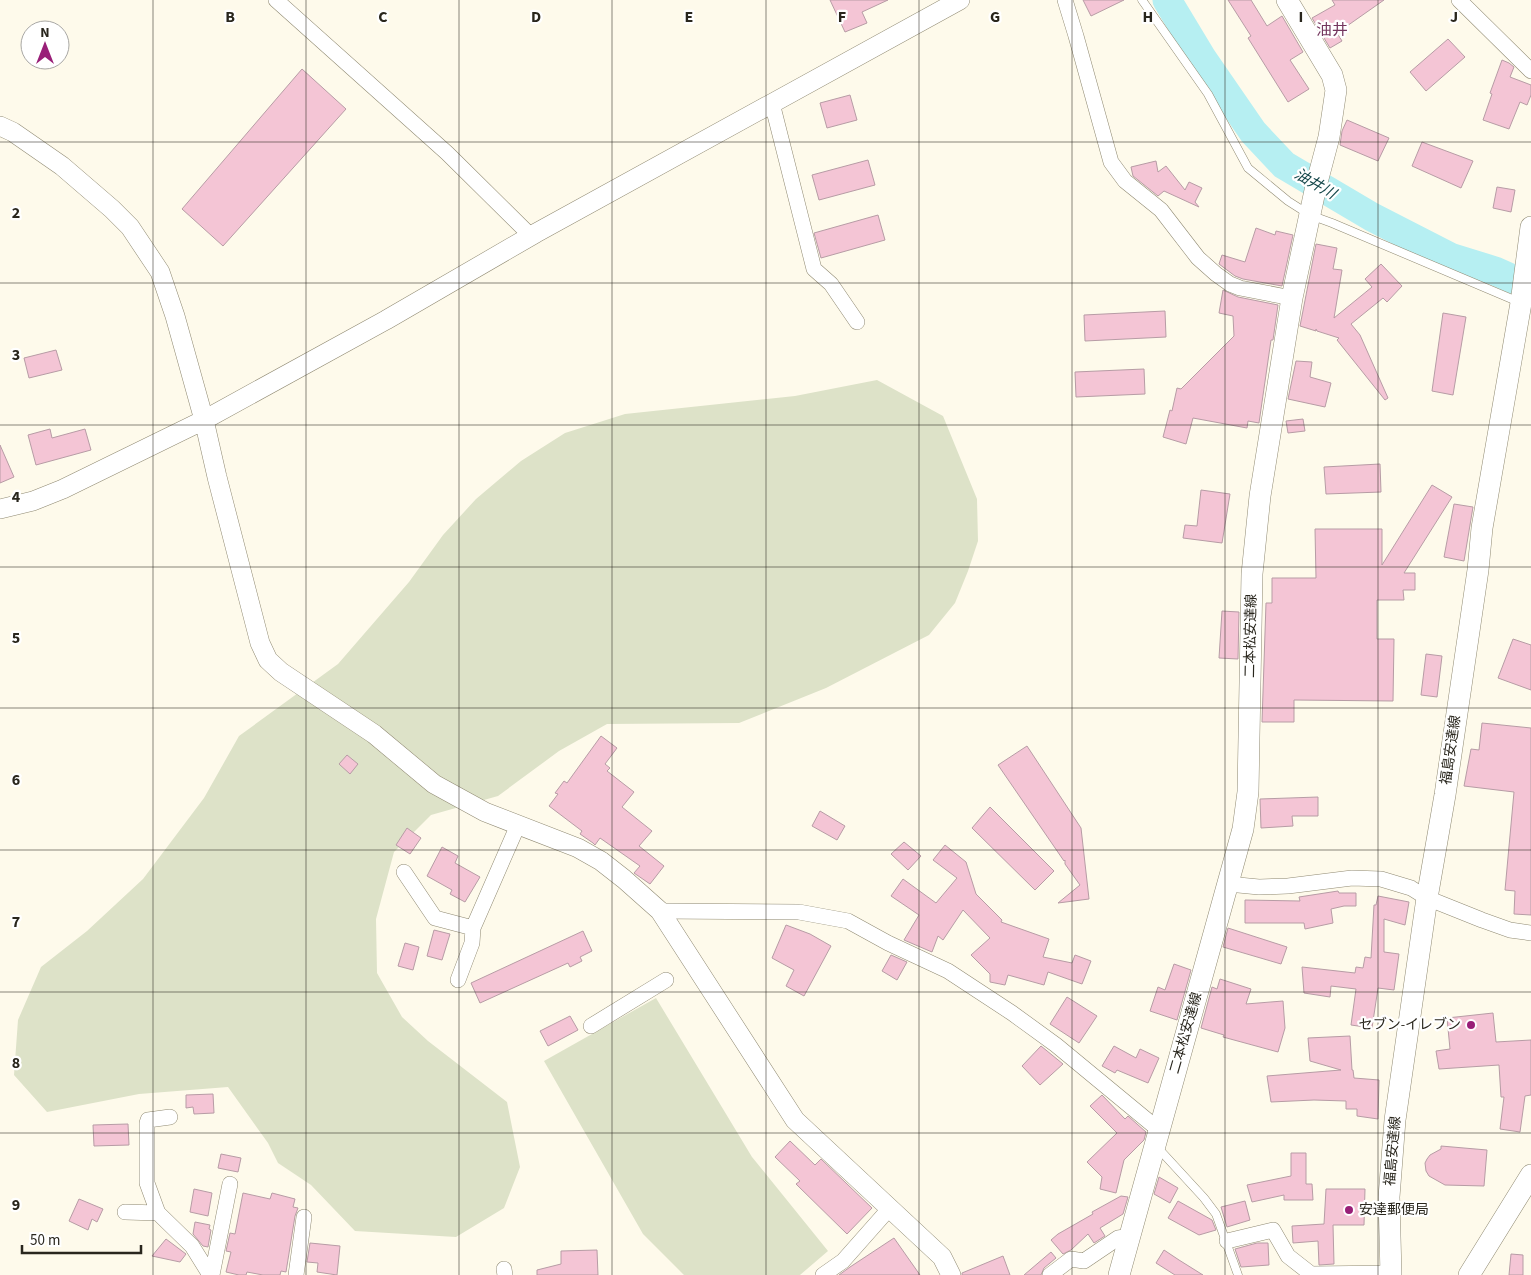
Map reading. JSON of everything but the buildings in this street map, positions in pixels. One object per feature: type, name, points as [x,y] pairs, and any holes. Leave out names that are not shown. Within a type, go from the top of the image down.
[{"type":"main road","name":"二本松安達線","points":[[1119,1275],[1243,829],[1248,792],[1252,574],[1260,496],[1292,298],[1316,186],[1329,137],[1336,90],[1332,75],[1287,0]]},
{"type":"main road","name":"福島安達線","points":[[1391,1274],[1389,1197],[1395,1120],[1427,898],[1445,795],[1478,570],[1482,528],[1521,303],[1531,227]]},
{"type":"main road","points":[[1469,1275],[1531,1175]]},
{"type":"street","points":[[276,0],[447,153],[531,236]]},
{"type":"street","points":[[0,509],[33,501],[62,489],[204,420],[386,320],[531,236],[960,0]]},
{"type":"street","points":[[1065,0],[1112,162],[1125,181],[1161,210],[1198,258],[1230,284],[1240,288],[1292,298]]},
{"type":"street","points":[[1459,0],[1531,71]]},
{"type":"street","points":[[772,103],[814,269],[831,284],[857,322]]},
{"type":"street","points":[[0,126],[13,132],[62,166],[124,221],[145,247],[160,272],[175,316],[204,420],[260,644],[268,660],[281,672],[374,734],[434,784],[485,812],[578,848],[624,879],[660,911],[795,1120],[942,1257],[950,1275]]},
{"type":"street","points":[[458,980],[472,943],[473,928],[518,825]]},
{"type":"street","points":[[404,872],[435,918],[473,928]]},
{"type":"street","points":[[1228,884],[1259,887],[1288,886],[1352,878],[1381,879],[1411,888],[1427,898],[1510,930],[1531,933]]},
{"type":"street","points":[[660,911],[799,912],[848,921],[888,943],[948,971],[1012,1013],[1056,1045],[1157,1137]]},
{"type":"street","points":[[591,1026],[666,980]]},
{"type":"street","points":[[170,1117],[148,1120],[146,1126],[147,1183],[158,1213],[192,1246],[211,1275]]},
{"type":"street","points":[[211,1275],[230,1184]]},
{"type":"street","points":[[823,1275],[843,1261],[889,1209]]},
{"type":"street","points":[[124,1212],[158,1213]]},
{"type":"street","points":[[296,1275],[304,1217]]},
{"type":"street","points":[[1227,1241],[1273,1230],[1288,1256],[1311,1274],[1391,1274]]},
{"type":"street","points":[[1050,1275],[1071,1259],[1084,1261],[1118,1238],[1131,1236]]},
{"type":"lane","points":[[1142,0],[1208,94],[1248,168],[1288,201],[1310,215],[1521,303]]},
{"type":"lane","points":[[1157,1137],[1216,1214],[1238,1275]]},
{"type":"green space","points":[[877,380],[943,416],[977,499],[978,541],[968,571],[955,603],[929,635],[826,688],[739,723],[607,724],[559,751],[498,796],[431,815],[394,852],[376,919],[377,973],[402,1017],[428,1041],[507,1102],[520,1167],[504,1208],[456,1237],[355,1231],[311,1185],[278,1163],[268,1143],[228,1087],[139,1094],[47,1112],[14,1075],[18,1020],[41,967],[87,931],[143,879],[204,798],[239,736],[338,664],[409,582],[443,535],[476,499],[521,461],[565,433],[625,414],[795,396]]},
{"type":"green space","points":[[656,998],[752,1157],[828,1251],[800,1275],[684,1275],[643,1234],[544,1061]]},
{"type":"waterway","name":"油井川","points":[[1167,0],[1202,58],[1253,132],[1284,165],[1372,217],[1450,257],[1495,271],[1531,287]]},
{"type":"place","name":"セブン-イレブン","points":[[1471,1025]]},
{"type":"place","name":"安達郵便局","points":[[1349,1210]]},
{"type":"district","name":"油井","points":[[1332,30]]}]
